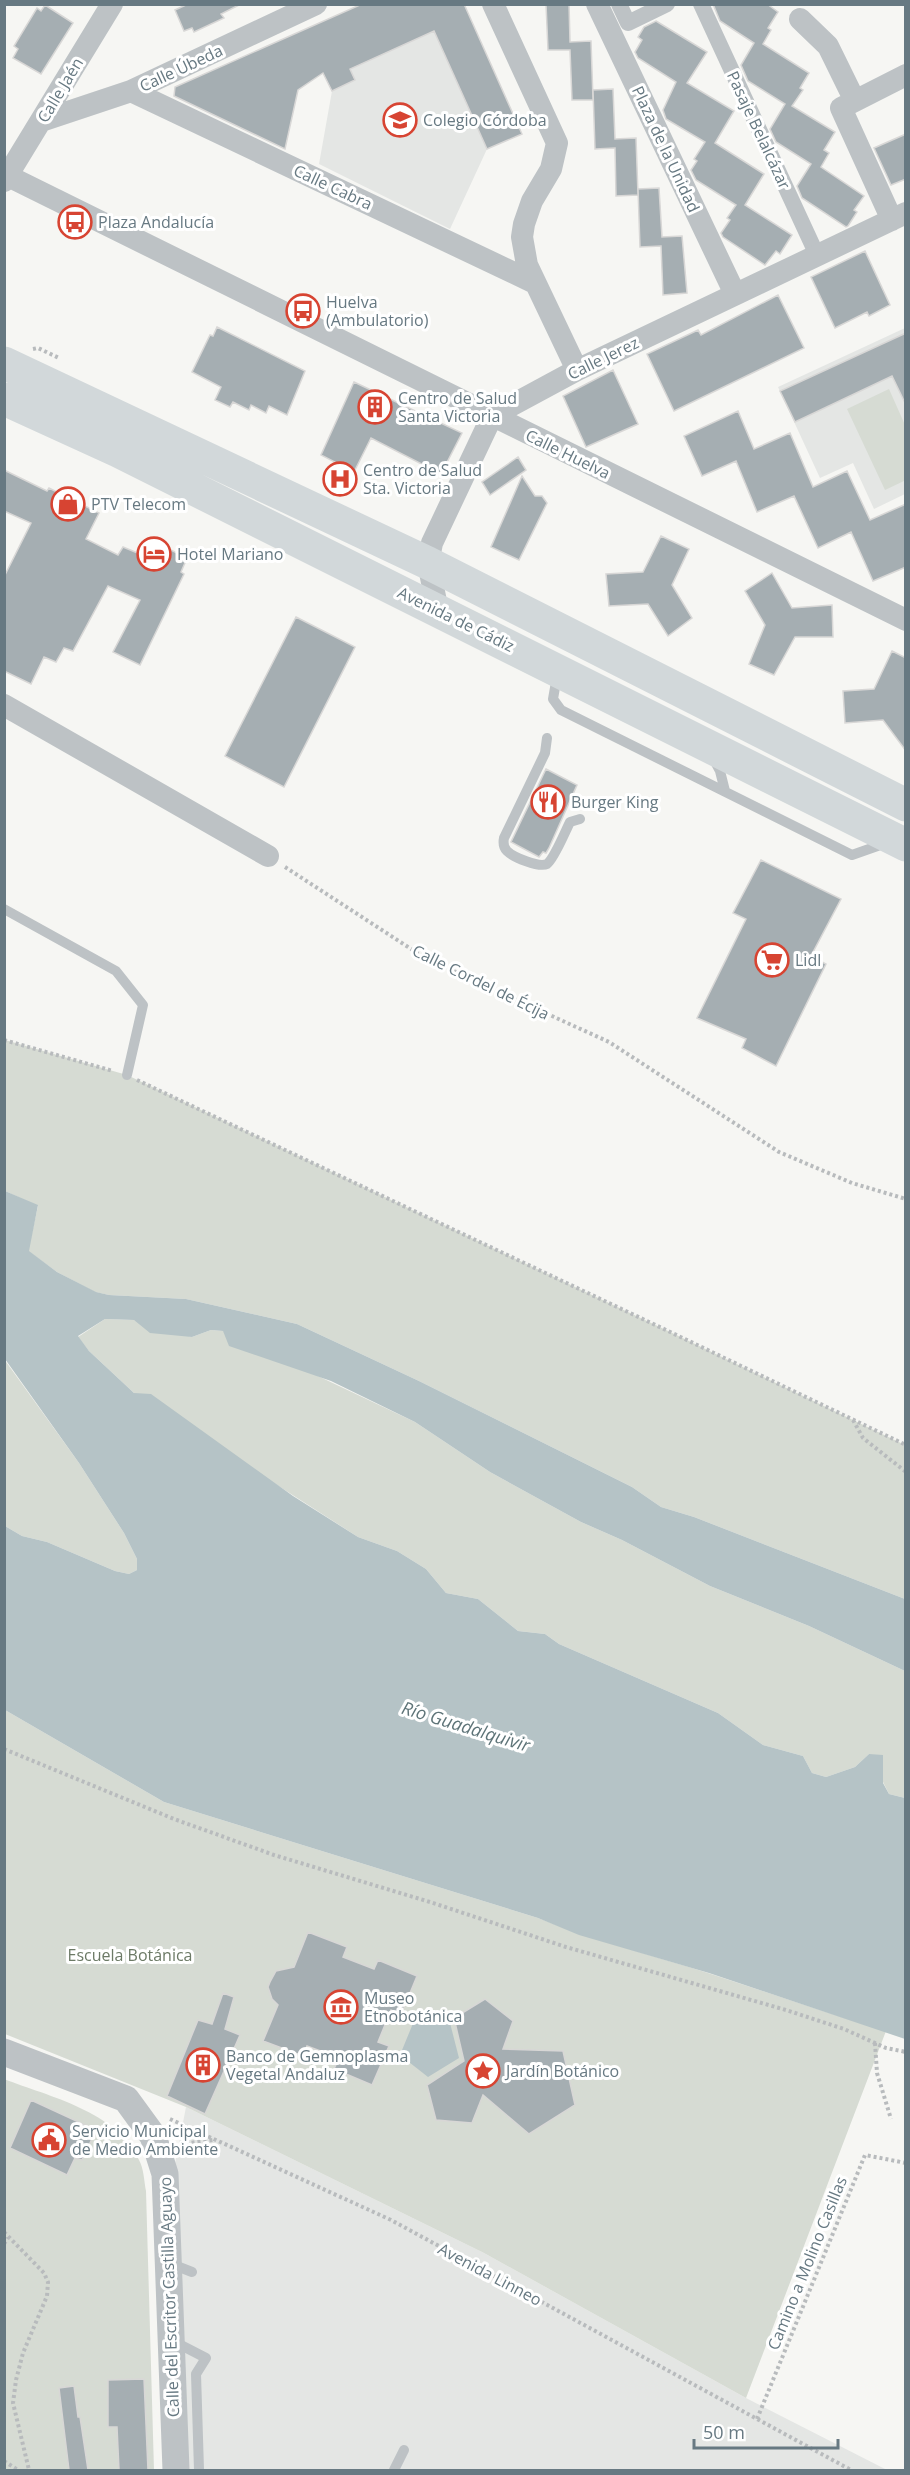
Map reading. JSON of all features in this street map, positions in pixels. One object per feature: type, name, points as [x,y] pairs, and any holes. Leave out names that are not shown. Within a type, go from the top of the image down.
[{"type":"main road","points":[[4,363],[428,563],[906,805]]},
{"type":"main road","name":"Avenida de Cádiz","points":[[4,399],[118,451],[900,842]]},
{"type":"main road","points":[[4,406],[50,420]]},
{"type":"street","name":"Calle Jaén","points":[[6,177],[112,4]]},
{"type":"street","name":"Calle Úbeda","points":[[41,121],[130,91],[316,4]]},
{"type":"street","points":[[493,4],[557,143],[551,169],[532,201],[524,224],[524,249],[535,283],[577,370]]},
{"type":"street","name":"Plaza de la Unidad","points":[[597,4],[735,294]]},
{"type":"street","points":[[620,4],[628,23],[667,4]]},
{"type":"street","name":"Pasaje Belalcázar","points":[[701,4],[817,255]]},
{"type":"street","points":[[800,19],[828,46],[854,99]]},
{"type":"street","points":[[899,216],[841,108],[854,99],[906,75]]},
{"type":"street","name":"Calle Cabra","points":[[130,91],[535,283]]},
{"type":"street","name":"Calle Huelva","points":[[6,177],[906,620]]},
{"type":"street","name":"Calle Jerez","points":[[492,416],[577,370],[899,216]]},
{"type":"street","points":[[438,611],[428,563],[432,543],[492,416]]},
{"type":"street","points":[[4,705],[268,856]]},
{"type":"street","name":"Calle del Escritor Castilla Aguayo","points":[[4,2052],[126,2099],[153,2136],[165,2174],[181,2268],[171,2340],[176,2470]]},
{"type":"lane","points":[[558,670],[553,699],[561,710],[852,855],[900,842]]},
{"type":"lane","points":[[547,738],[545,753],[503,845],[506,851],[542,866],[549,863],[570,822],[580,819]]},
{"type":"lane","points":[[706,745],[720,771],[725,791]]},
{"type":"lane","points":[[4,909],[116,971],[143,1005],[127,1076]]},
{"type":"lane","points":[[171,2340],[206,2358],[196,2374],[199,2470]]},
{"type":"lane","points":[[394,2470],[404,2450]]},
{"type":"path","name":"Calle Cordel de Écija","points":[[268,856],[425,958],[609,1042],[778,1152],[852,1183],[906,1199]]},
{"type":"path","points":[[4,1040],[127,1076],[906,1446]]},
{"type":"path","points":[[852,1420],[863,1438],[906,1472]]},
{"type":"path","points":[[4,1749],[174,1819],[274,1856],[430,1902],[577,1950],[786,2010],[844,2029],[886,2048],[906,2052]]},
{"type":"path","points":[[875,2043],[877,2073],[891,2119]]},
{"type":"path","name":"Avenida Linneo","points":[[165,2174],[171,2159],[179,2149],[201,2140],[217,2140],[391,2220],[851,2470]]},
{"type":"path","name":"Camino a Molino Casillas","points":[[757,2418],[865,2155],[906,2163]]},
{"type":"path","points":[[4,2232],[44,2274],[48,2282],[47,2296],[23,2353],[14,2392],[13,2403],[29,2470]]},
{"type":"path","points":[[4,2244],[8,2238]]},
{"type":"path","points":[[4,2461],[18,2470]]},
{"type":"shaded area","name":"Colegio Córdoba","points":[[434,31],[487,149],[450,229],[319,164],[332,91],[355,80],[350,69]]},
{"type":"shaded area","points":[[905,328],[905,494],[874,509],[853,463],[820,478],[778,387]]},
{"type":"shaded area","points":[[186,2107],[484,2253],[746,2398],[887,2470],[184,2470],[173,2174]]},
{"type":"green space","points":[[889,389],[905,425],[906,480],[885,490],[847,409]]},
{"type":"green space","points":[[5,1040],[127,1075],[905,1445],[905,1599],[694,1517],[661,1507],[632,1487],[419,1381],[297,1324],[186,1299],[109,1295],[95,1292],[57,1272],[28,1251],[38,1206],[5,1191]]},
{"type":"green space","points":[[105,1319],[134,1320],[192,1337],[211,1330],[223,1331],[415,1422],[490,1472],[581,1522],[622,1540],[710,1586],[809,1626],[905,1671],[905,1798],[889,1794],[869,1754],[855,1767],[826,1777],[812,1773],[803,1756],[763,1745],[718,1713],[559,1644],[545,1634],[518,1631],[478,1599],[446,1593],[426,1569],[397,1551],[358,1537],[134,1393],[89,1351],[78,1337]]},
{"type":"green space","points":[[4,1359],[79,1463],[124,1533],[137,1559],[137,1570],[129,1574],[115,1571],[47,1542],[22,1536],[5,1526]]},
{"type":"green space","name":"Jardín Botánico","points":[[5,1710],[164,1802],[538,1918],[886,2031],[746,2398],[484,2253],[186,2107],[5,2034]]},
{"type":"green space","points":[[4,2079],[61,2100],[98,2118],[115,2129],[128,2143],[141,2164],[146,2191],[154,2470],[5,2470]]},
{"type":"water","name":"Río Guadalquivir","points":[[5,1191],[38,1205],[29,1251],[57,1272],[96,1292],[109,1295],[186,1299],[297,1324],[419,1381],[632,1487],[661,1507],[694,1517],[905,1599],[905,1671],[809,1626],[710,1586],[622,1540],[581,1522],[490,1472],[415,1422],[331,1381],[229,1346],[223,1331],[211,1330],[192,1337],[150,1333],[134,1320],[105,1319],[78,1336],[89,1351],[134,1393],[151,1394],[293,1496],[358,1537],[397,1551],[426,1569],[446,1593],[478,1599],[518,1631],[545,1634],[559,1644],[718,1713],[763,1745],[803,1756],[812,1773],[826,1777],[855,1767],[869,1754],[883,1755],[883,1783],[889,1794],[905,1798],[905,2039],[709,1973],[579,1935],[538,1918],[164,1802],[5,1710],[5,1526],[22,1536],[47,1542],[115,1571],[129,1574],[137,1570],[137,1559],[124,1533],[79,1463],[5,1359]]},
{"type":"water","points":[[414,2021],[450,2023],[459,2058],[428,2077],[400,2055]]},
{"type":"building","points":[[188,4],[241,4],[221,14],[224,18],[194,32],[192,28],[184,31],[175,10]]},
{"type":"building","points":[[362,4],[464,4],[522,134],[487,149],[434,31],[350,69],[355,80],[332,91],[323,73],[298,90],[285,149],[174,96],[175,87]]},
{"type":"building","points":[[546,4],[569,4],[570,42],[591,41],[593,100],[572,100],[570,50],[548,50]]},
{"type":"building","points":[[713,4],[767,4],[778,12],[768,28],[771,30],[763,44],[809,73],[800,88],[803,90],[792,106],[835,132],[824,150],[829,153],[821,167],[864,196],[854,210],[857,212],[848,226],[846,227],[802,198],[797,186],[811,164],[776,142],[770,129],[785,104],[748,81],[741,65],[754,43],[720,21]]},
{"type":"building","points":[[45,5],[73,23],[41,74],[13,58],[18,49],[14,46],[37,8],[41,11]]},
{"type":"building","points":[[656,21],[707,52],[687,83],[734,111],[715,143],[764,174],[745,205],[792,235],[780,254],[776,251],[765,265],[723,237],[721,233],[730,220],[727,218],[736,205],[696,180],[691,170],[697,161],[694,159],[705,142],[666,119],[663,110],[676,82],[638,58],[635,52],[642,40],[638,37],[644,27]]},
{"type":"building","points":[[613,89],[615,139],[636,138],[638,195],[616,196],[615,148],[595,149],[593,90]]},
{"type":"building","points":[[906,134],[906,179],[891,185],[874,148]]},
{"type":"building","points":[[659,188],[662,237],[682,236],[687,293],[663,295],[661,246],[640,247],[638,189]]},
{"type":"building","points":[[865,251],[890,305],[869,316],[867,312],[835,328],[811,277]]},
{"type":"building","points":[[778,295],[804,348],[674,411],[647,354],[698,330],[701,335]]},
{"type":"building","points":[[217,327],[305,371],[287,415],[269,406],[266,413],[251,405],[249,410],[233,402],[230,407],[215,400],[221,387],[192,372],[210,335],[213,336]]},
{"type":"building","points":[[906,333],[906,405],[892,376],[795,422],[780,391]]},
{"type":"building","points":[[613,370],[638,424],[586,447],[563,396]]},
{"type":"building","name":"Centro de Salud Santa Victoria","points":[[354,382],[462,433],[441,474],[371,438],[354,472],[321,455]]},
{"type":"building","points":[[738,411],[754,449],[790,433],[813,487],[847,471],[870,520],[906,504],[906,567],[873,581],[851,532],[818,548],[794,496],[757,512],[736,461],[702,476],[684,436]]},
{"type":"building","points":[[518,457],[526,470],[490,495],[482,482]]},
{"type":"building","points":[[4,470],[47,491],[49,488],[99,513],[86,539],[118,555],[123,547],[140,554],[149,539],[187,558],[181,572],[184,574],[140,665],[113,652],[140,600],[108,586],[73,651],[64,648],[56,662],[44,657],[31,684],[4,671],[4,577],[31,523],[4,511]]},
{"type":"building","points":[[522,476],[535,496],[542,496],[547,503],[519,560],[491,547]]},
{"type":"building","points":[[661,536],[689,549],[672,585],[692,618],[668,636],[648,604],[609,606],[606,574],[643,572]]},
{"type":"building","points":[[772,573],[792,608],[832,605],[833,637],[795,637],[774,675],[749,664],[765,625],[745,591]]},
{"type":"building","points":[[296,617],[355,647],[284,787],[225,756]]},
{"type":"building","points":[[892,651],[906,658],[906,751],[883,720],[845,723],[843,691],[874,689]]},
{"type":"building","name":"Burger King","points":[[546,769],[577,785],[549,848],[539,857],[511,842]]},
{"type":"building","name":"Lidl","points":[[761,860],[841,899],[811,956],[826,964],[776,1066],[742,1048],[746,1039],[697,1018],[746,919],[733,913]]},
{"type":"building","name":"Museo Etnobotánica","points":[[308,1932],[347,1947],[343,1957],[374,1969],[378,1960],[417,1976],[401,2015],[391,2010],[378,2042],[389,2046],[372,2085],[334,2069],[339,2058],[307,2046],[303,2056],[263,2041],[278,2005],[272,1999],[268,1987],[270,1982],[276,1971],[294,1967]]},
{"type":"building","name":"Banco de Gemnoplasma Vegetal Andaluz","points":[[223,1993],[234,1997],[225,2029],[240,2035],[205,2114],[167,2096],[198,2020],[212,2024]]},
{"type":"building","points":[[485,1999],[513,2021],[503,2049],[563,2051],[575,2105],[529,2134],[483,2095],[472,2123],[436,2120],[427,2085],[464,2061],[454,2018]]},
{"type":"building","name":"Servicio Municipal de Medio Ambiente","points":[[31,2100],[96,2130],[82,2160],[75,2158],[67,2175],[10,2148]]},
{"type":"building","points":[[144,2379],[148,2470],[119,2470],[117,2427],[108,2427],[108,2380]]},
{"type":"building","points":[[74,2386],[88,2470],[69,2470],[59,2388]]},
{"type":"place","name":"Colegio Córdoba","points":[[400,120]]},
{"type":"place","name":"Plaza Andalucía","points":[[75,222]]},
{"type":"place","name":"Huelva (Ambulatorio)","points":[[303,311]]},
{"type":"place","name":"Centro de Salud Santa Victoria","points":[[375,407]]},
{"type":"place","name":"Centro de Salud Sta. Victoria","points":[[340,479]]},
{"type":"place","name":"PTV Telecom","points":[[68,504]]},
{"type":"place","name":"Hotel Mariano","points":[[154,554]]},
{"type":"place","name":"Burger King","points":[[548,802]]},
{"type":"place","name":"Lidl","points":[[772,960]]},
{"type":"place","name":"Museo Etnobotánica","points":[[341,2007]]},
{"type":"place","name":"Banco de Gemnoplasma Vegetal Andaluz","points":[[203,2065]]},
{"type":"place","name":"Jardín Botánico","points":[[483,2071]]},
{"type":"place","name":"Servicio Municipal de Medio Ambiente","points":[[49,2140]]},
{"type":"park label","name":"Escuela Botánica","points":[[130,1955]]}]
